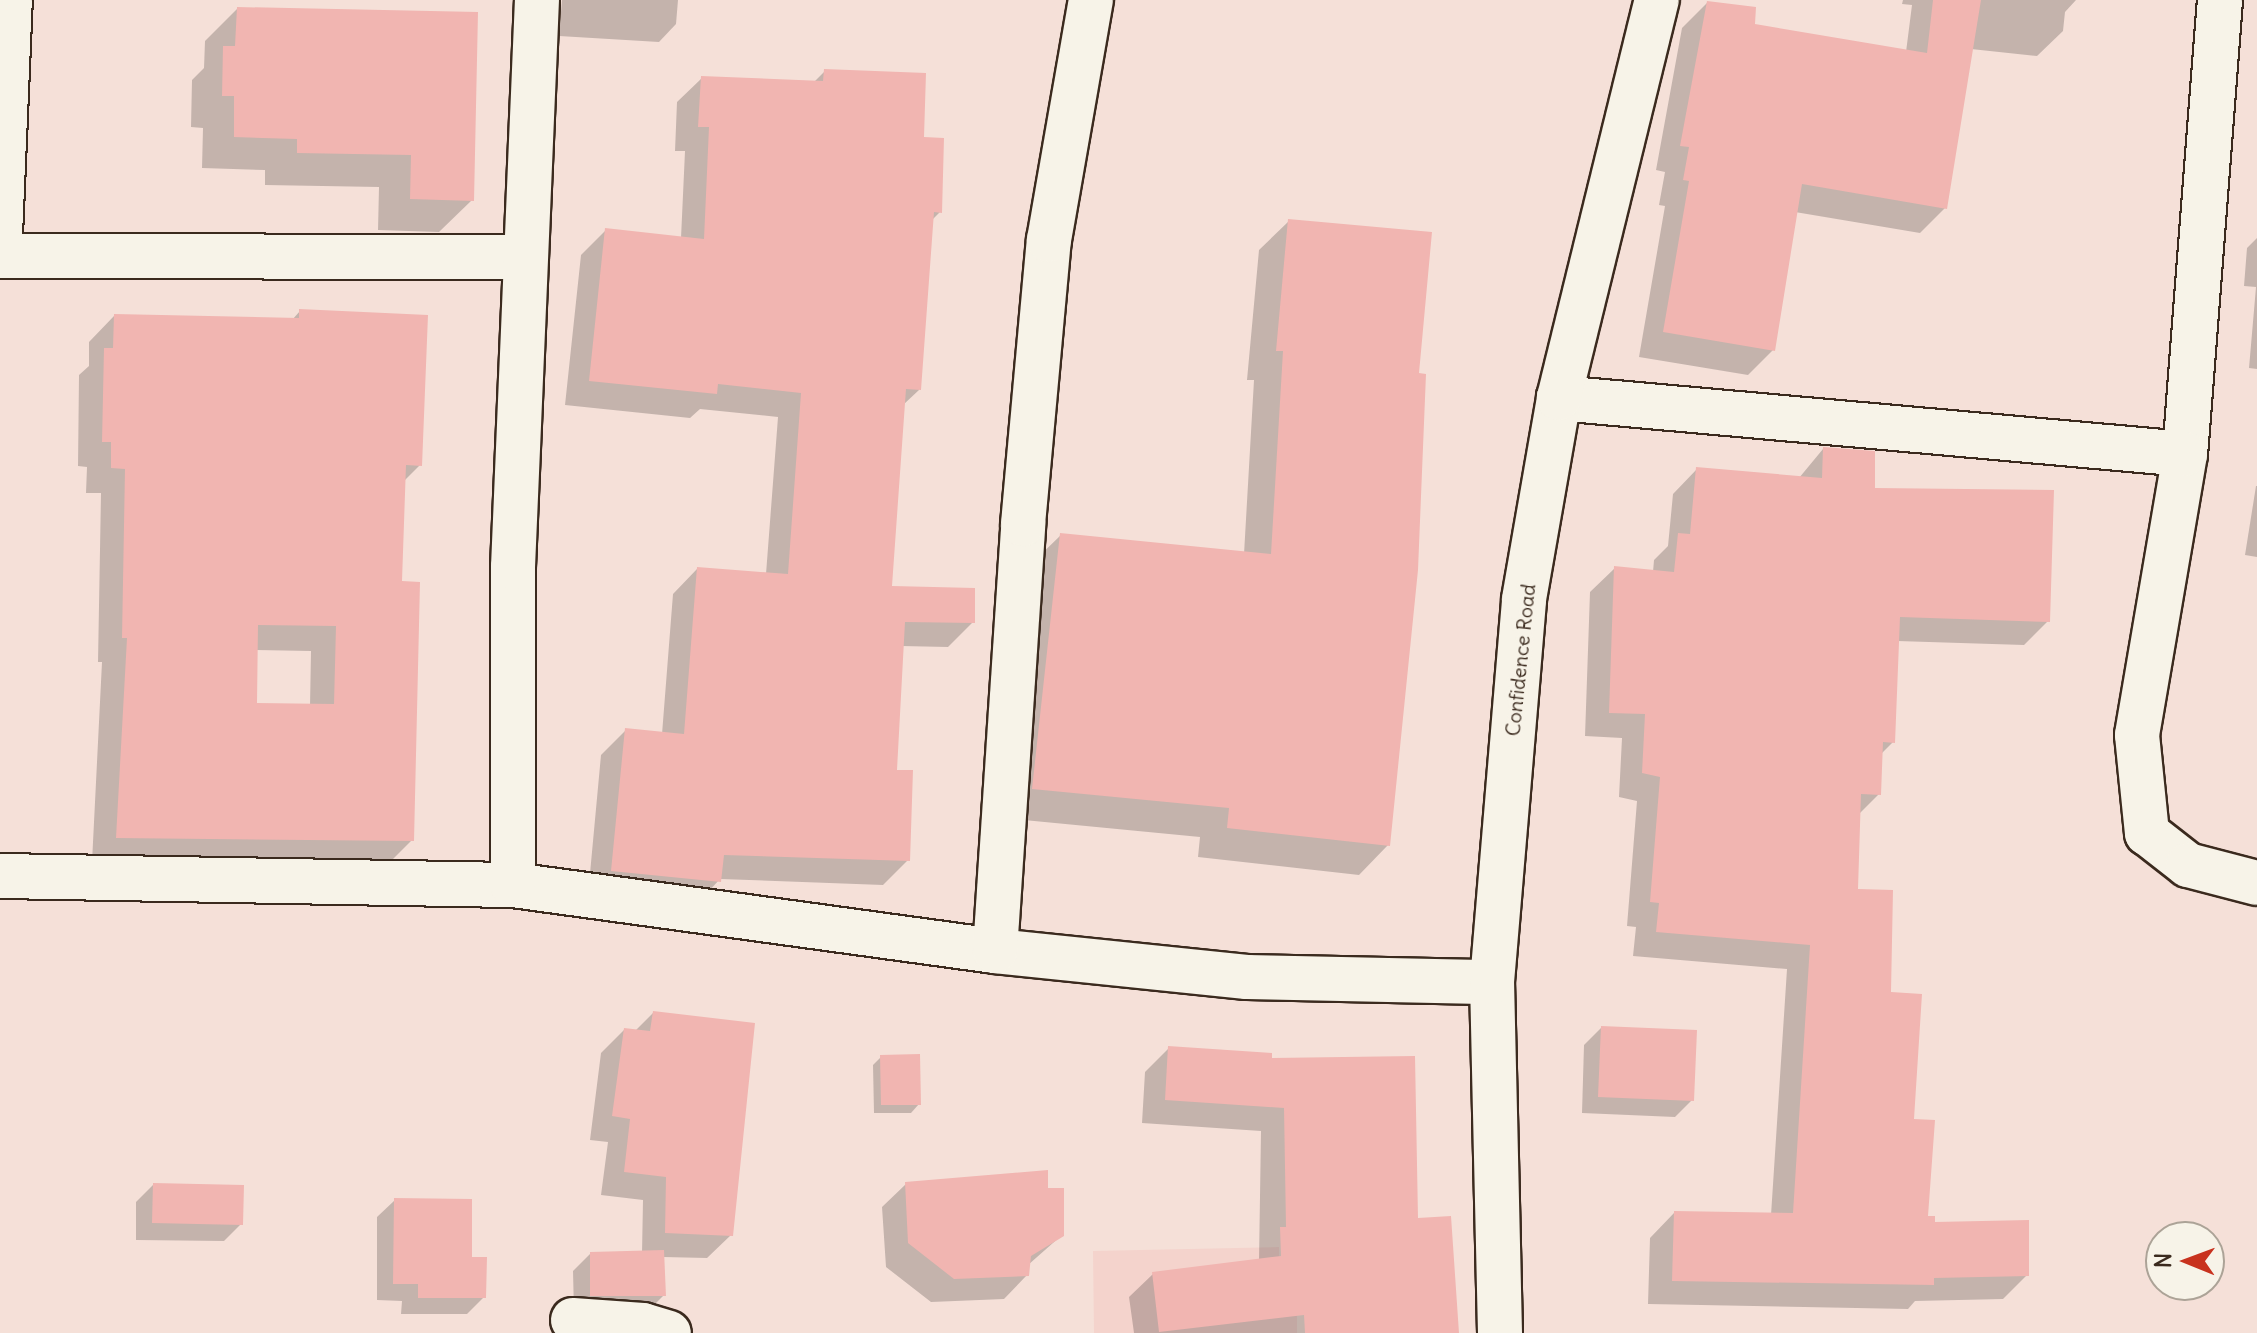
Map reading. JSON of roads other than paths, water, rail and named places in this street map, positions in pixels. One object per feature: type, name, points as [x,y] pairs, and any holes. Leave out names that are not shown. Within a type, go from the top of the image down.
[{"type":"street","points":[[0,235],[10,0]]},
{"type":"street","points":[[513,885],[513,567],[523,257],[537,0]]},
{"type":"street","points":[[995,951],[1023,524],[1049,240],[1091,0]]},
{"type":"street","name":"Confidence Road","points":[[1500,1333],[1492,982],[1524,599],[1559,398],[1657,0]]},
{"type":"street","points":[[2220,0],[2185,454],[2137,735],[2147,833],[2188,865],[2257,883]]},
{"type":"street","points":[[0,256],[523,257]]},
{"type":"street","points":[[1559,398],[2185,454]]},
{"type":"street","points":[[0,876],[513,885],[995,951],[1247,977],[1492,982]]},
{"type":"street","points":[[573,1320],[669,1333]]}]
